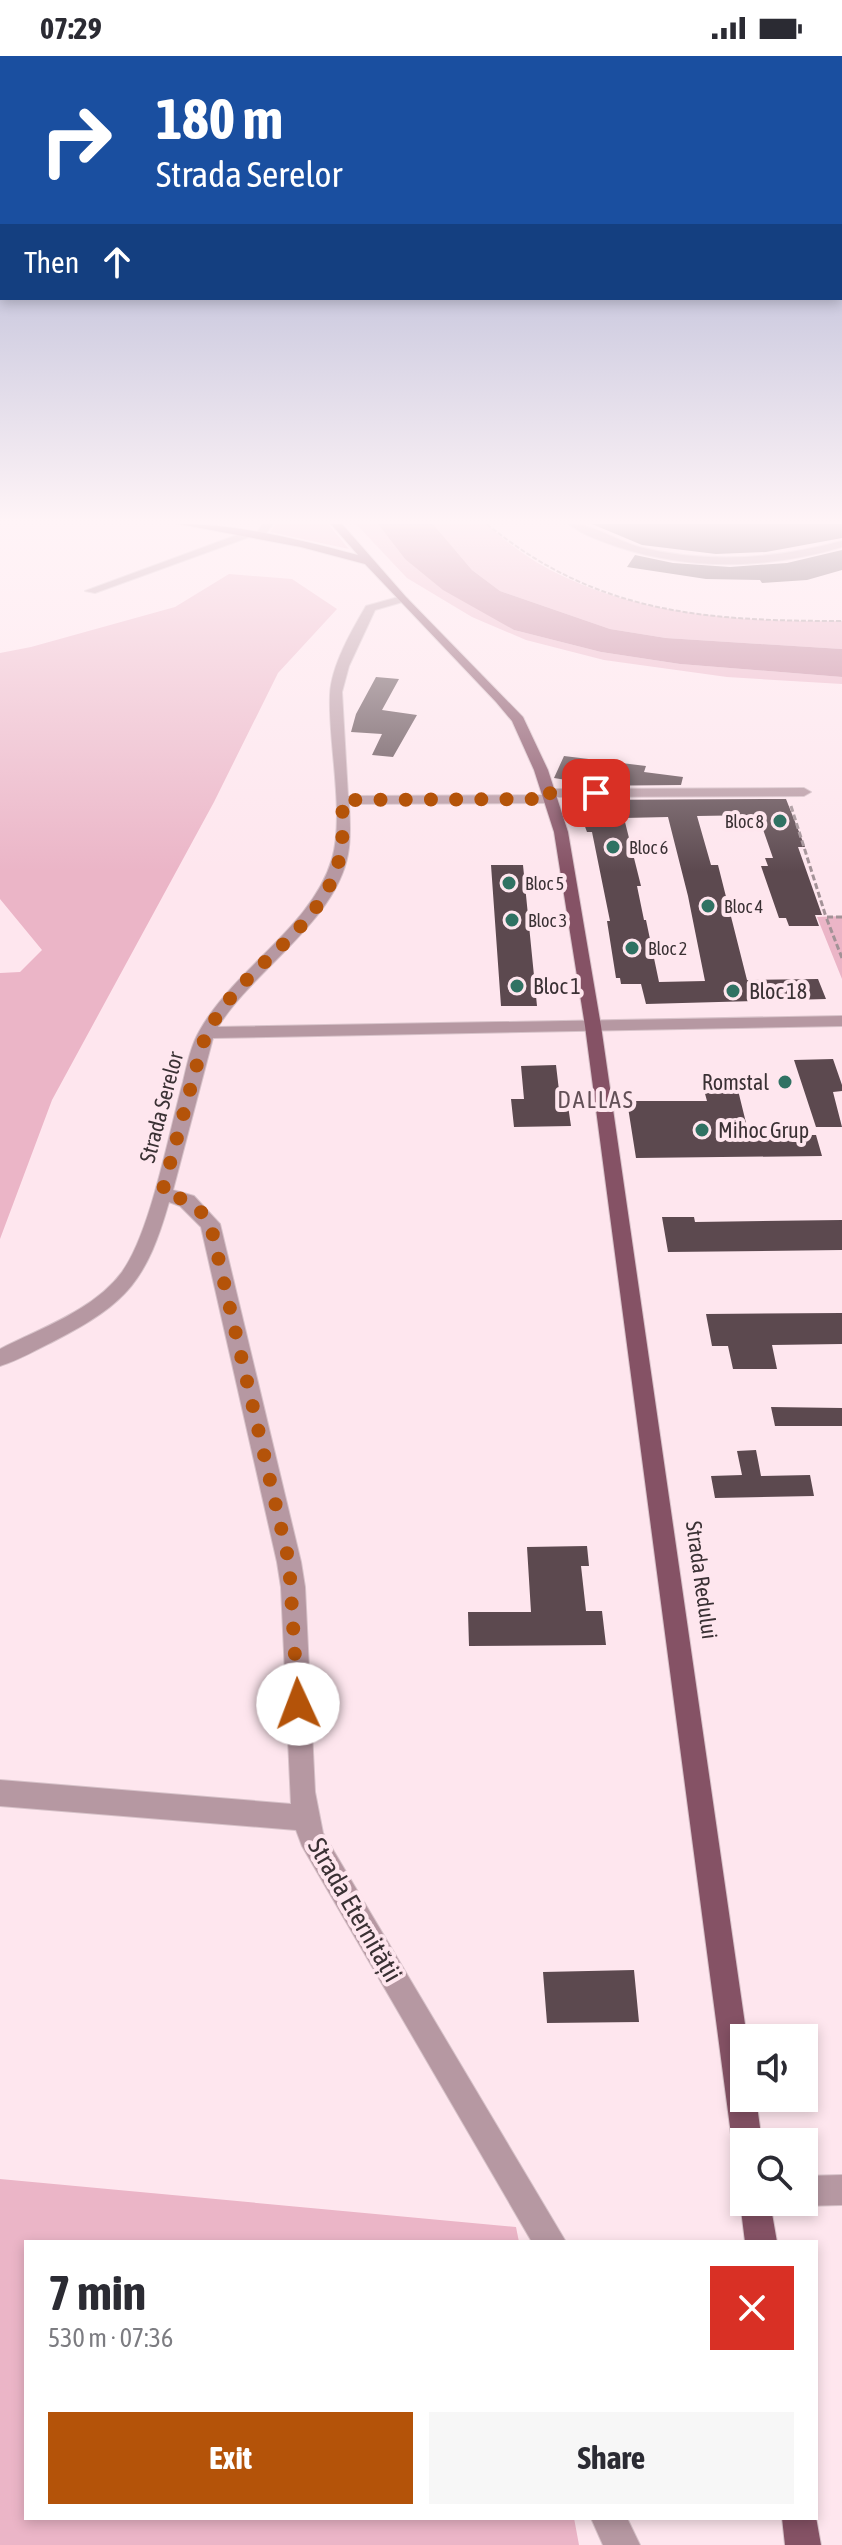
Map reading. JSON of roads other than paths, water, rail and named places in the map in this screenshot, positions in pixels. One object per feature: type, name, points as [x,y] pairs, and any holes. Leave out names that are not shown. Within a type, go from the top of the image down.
[{"type":"main road","name":"Strada Redului","points":[[443,640],[518,720],[532,746],[550,796],[564,848],[593,1026],[745,2128]]},
{"type":"main road","points":[[757,2216],[761,2240]]},
{"type":"main road","points":[[799,2520],[803,2545]]},
{"type":"street","points":[[206,1033],[227,999],[292,933],[330,885],[342,842],[336,710],[339,677],[356,640]]},
{"type":"street","points":[[342,800],[804,792]]},
{"type":"street","name":"Strada Serelor","points":[[0,1358],[89,1311],[120,1287],[141,1257],[206,1033],[842,1021]]},
{"type":"street","name":"Strada Eternității","points":[[162,1193],[187,1201],[202,1212],[210,1224],[273,1486],[293,1587],[305,1818],[311,1837],[549,2240]]},
{"type":"street","points":[[0,1793],[305,1818]]},
{"type":"street","points":[[818,2191],[842,2190]]},
{"type":"street","points":[[609,2520],[622,2545]]},
{"type":"place","name":"Bloc 8","points":[[780,821]]},
{"type":"place","name":"Bloc 6","points":[[613,847]]},
{"type":"place","name":"Bloc 5","points":[[509,883]]},
{"type":"place","name":"Bloc 4","points":[[708,906]]},
{"type":"place","name":"Bloc 3","points":[[512,920]]},
{"type":"place","name":"Bloc 2","points":[[632,948]]},
{"type":"place","name":"Bloc 1","points":[[517,986]]},
{"type":"place","name":"Bloc 18","points":[[733,991]]},
{"type":"place","name":"Romstal","points":[[785,1082]]},
{"type":"place","name":"Mihoc Grup","points":[[702,1130]]},
{"type":"district","name":"DALLAS","points":[[596,1099]]}]
